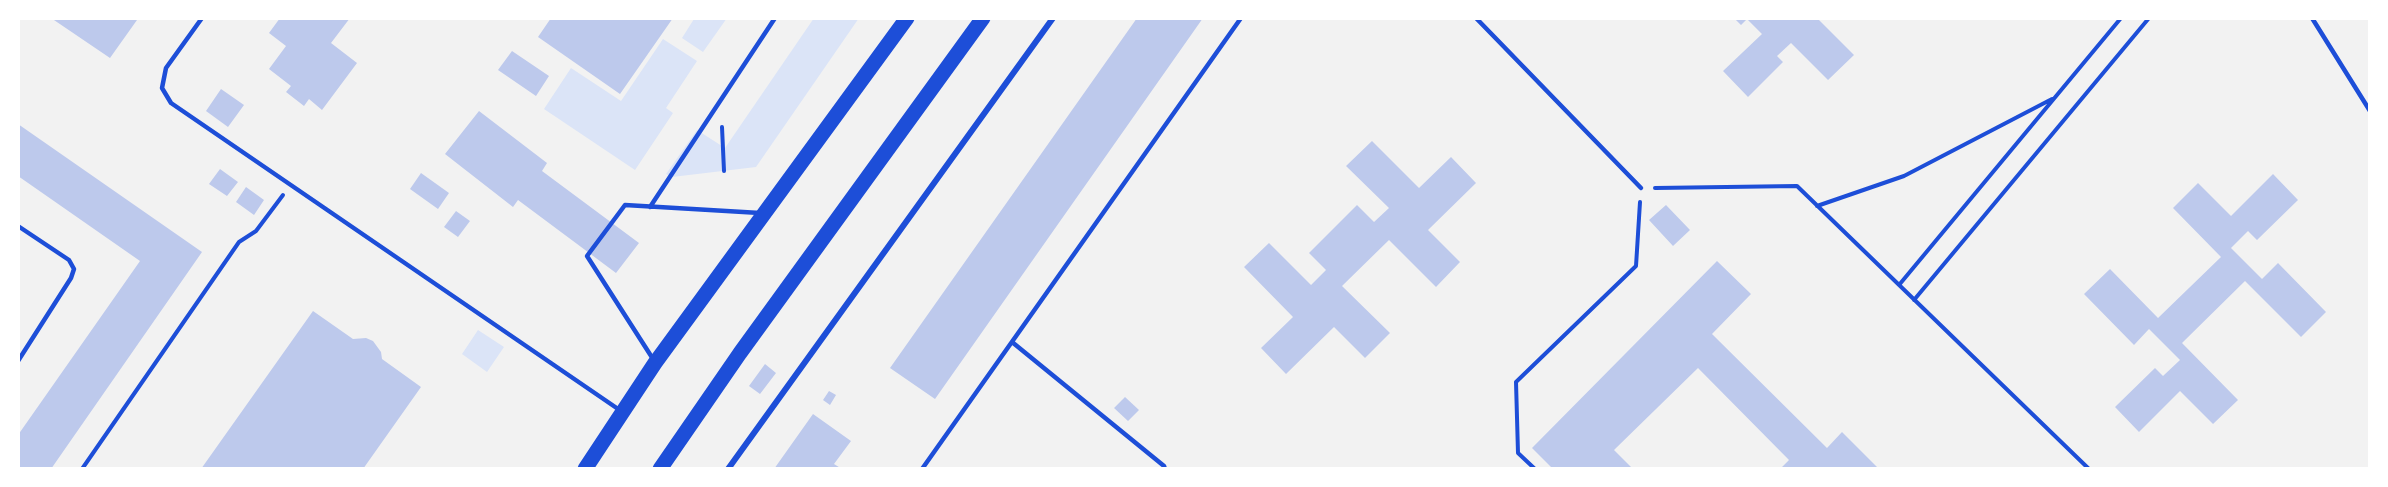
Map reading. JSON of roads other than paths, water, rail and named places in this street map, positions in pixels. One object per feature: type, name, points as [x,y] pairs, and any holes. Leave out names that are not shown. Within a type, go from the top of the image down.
[{"type":"main road","points":[[585,469],[655,363],[907,18]]},
{"type":"main road","points":[[660,469],[740,353],[983,18]]},
{"type":"street","points":[[728,469],[1053,18]]},
{"type":"lane","points":[[202,18],[166,68],[162,88],[171,104],[623,412]]},
{"type":"lane","points":[[650,207],[775,18]]},
{"type":"lane","points":[[922,469],[1241,18]]},
{"type":"lane","points":[[1476,18],[1641,188]]},
{"type":"lane","points":[[2312,18],[2370,111]]},
{"type":"lane","points":[[655,363],[587,256],[625,205],[763,213]]},
{"type":"lane","points":[[18,226],[69,260],[74,269],[71,278],[18,361]]},
{"type":"lane","points":[[1012,342],[1155,458],[1165,469]]}]
